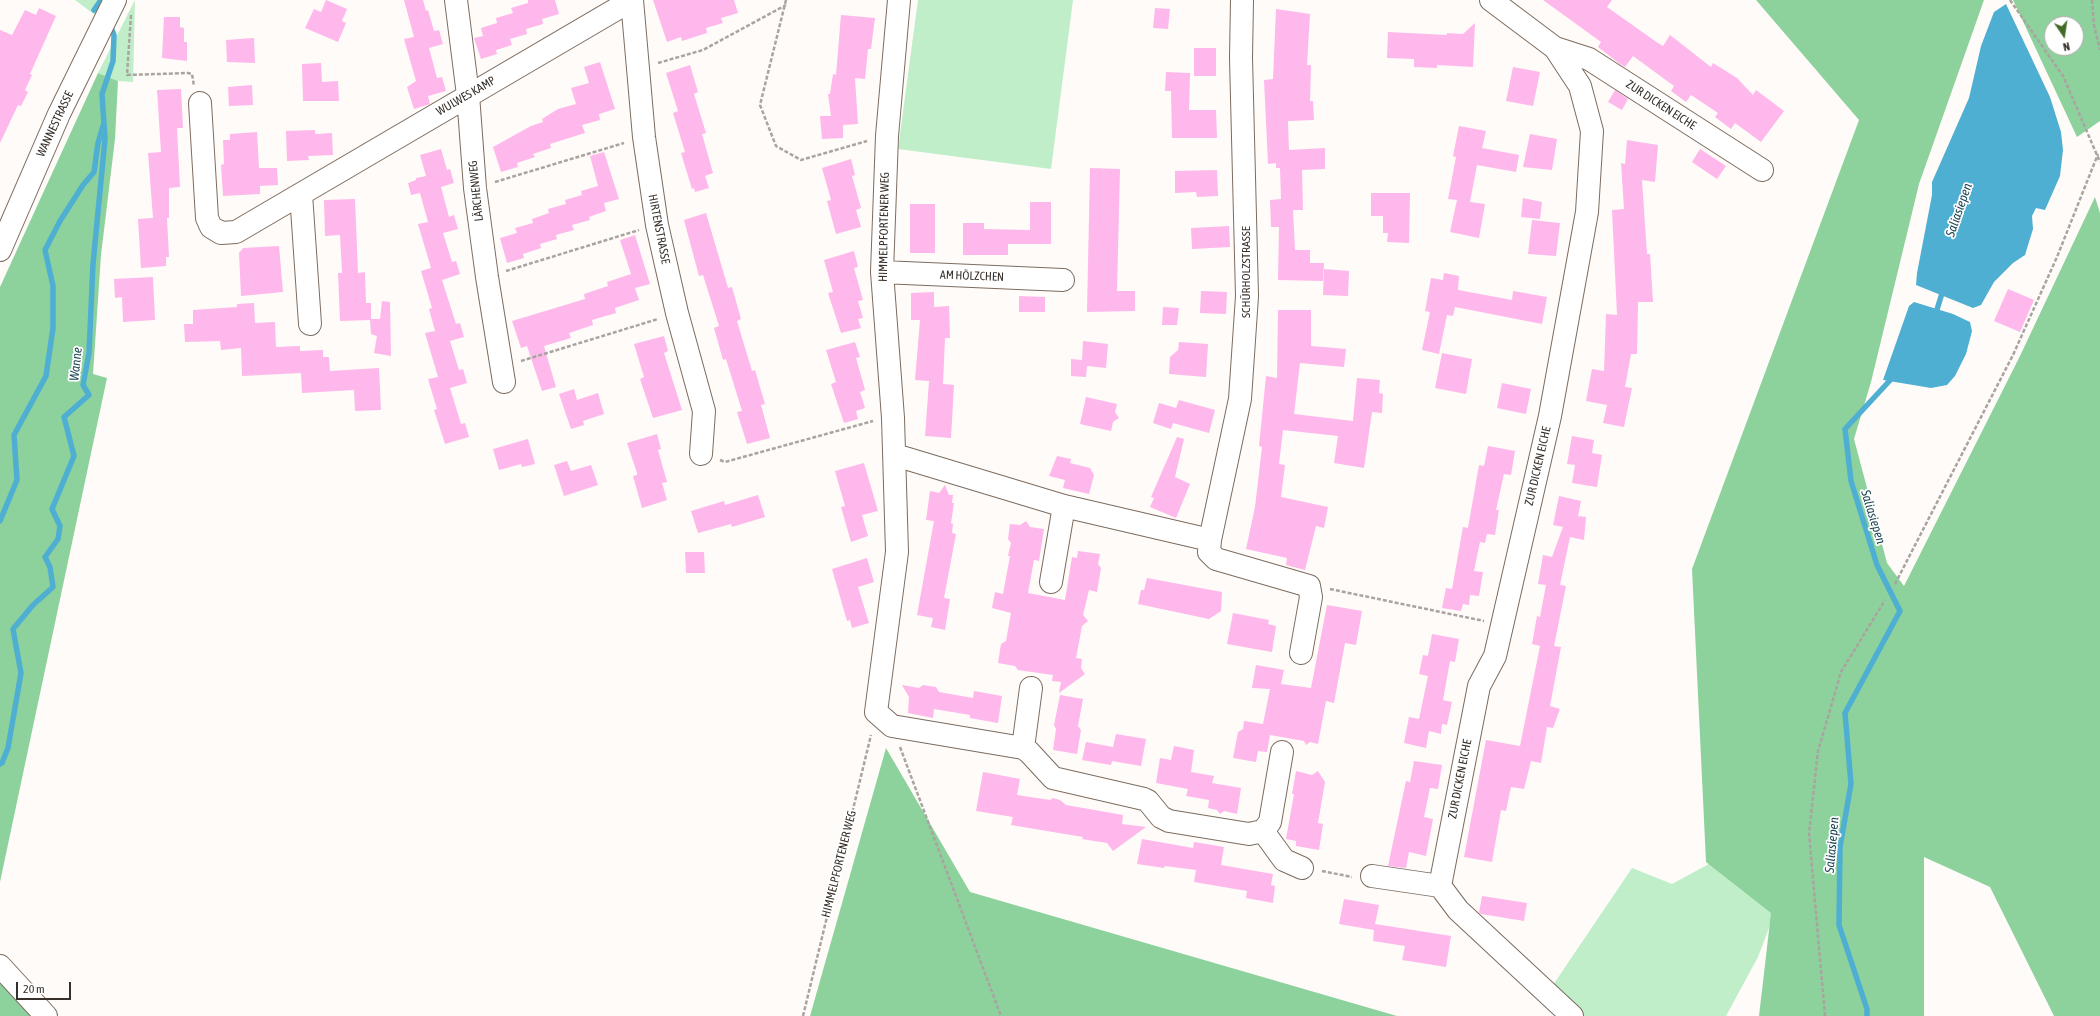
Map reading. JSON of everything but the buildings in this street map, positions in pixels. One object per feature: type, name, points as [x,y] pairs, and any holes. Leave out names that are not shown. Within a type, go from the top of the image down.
[{"type":"street","name":"LÄRCHENWEG","points":[[456,0],[468,95],[475,188],[487,277],[503,374]]},
{"type":"street","name":"WULWES KAMP","points":[[200,103],[205,211],[211,226],[221,233],[236,232],[632,0]]},
{"type":"street","name":"HIRTENSTRASSE","points":[[632,0],[644,137],[657,225],[677,313],[704,411],[701,454]]},
{"type":"street","name":"HIMMELPFORTENER WEG","points":[[876,712],[897,552],[895,455],[882,272],[887,136],[899,0]]},
{"type":"street","name":"SCHÜRHOLZSTRASSE","points":[[1242,0],[1241,58],[1247,235],[1247,304],[1240,399],[1210,540],[1209,552],[1216,559],[1309,586]]},
{"type":"street","name":"ZUR DICKEN EICHE","points":[[1491,0],[1555,48],[1589,59],[1762,170]]},
{"type":"street","name":"WANNESTRASSE","points":[[0,250],[59,114],[97,37],[123,7]]},
{"type":"street","name":"ZUR DICKEN EICHE","points":[[1440,886],[1479,686],[1495,656],[1550,416],[1587,212],[1592,131],[1580,86],[1555,48]]},
{"type":"street","points":[[301,194],[310,324]]},
{"type":"street","name":"AM HÖLZCHEN","points":[[882,272],[1063,280]]},
{"type":"street","points":[[895,455],[1064,506],[1210,540]]},
{"type":"street","points":[[1051,582],[1064,506]]},
{"type":"street","points":[[1301,653],[1311,597],[1309,586]]},
{"type":"street","points":[[1023,748],[1031,688]]},
{"type":"street","points":[[876,712],[892,726],[1023,748],[1029,752],[1053,778],[1144,799],[1165,820],[1249,834],[1263,831],[1270,822],[1282,752]]},
{"type":"street","points":[[1263,831],[1284,860],[1302,868]]},
{"type":"street","points":[[1372,876],[1440,886],[1458,910],[1572,1016]]},
{"type":"street","points":[[0,966],[46,1016]]},
{"type":"path","points":[[786,0],[760,105],[776,146],[801,160],[887,136]]},
{"type":"path","points":[[2010,0],[2063,76],[2098,154],[2100,162]]},
{"type":"path","points":[[2092,0],[2094,25],[2100,50]]},
{"type":"path","points":[[638,69],[703,50],[786,4]]},
{"type":"path","points":[[123,7],[127,75],[188,73],[193,78],[195,95],[200,103]]},
{"type":"path","points":[[475,188],[644,137]]},
{"type":"path","points":[[1895,584],[2013,356],[2057,257],[2098,154]]},
{"type":"path","points":[[487,277],[657,225]]},
{"type":"path","points":[[503,374],[677,313]]},
{"type":"path","points":[[701,454],[726,462],[878,420]]},
{"type":"path","points":[[1309,586],[1330,589],[1502,625]]},
{"type":"path","points":[[1825,1016],[1809,833],[1818,751],[1841,672],[1885,600]]},
{"type":"path","name":"HIMMELPFORTENER WEG","points":[[803,1016],[876,712]]},
{"type":"path","points":[[892,726],[1001,1016]]},
{"type":"path","points":[[1302,868],[1361,878],[1372,876]]},
{"type":"green space","points":[[75,0],[102,0],[95,15]]},
{"type":"green space","points":[[135,0],[133,82],[118,81],[98,73]]},
{"type":"green space","points":[[918,0],[1073,0],[1051,169],[898,149]]},
{"type":"green space","points":[[1756,0],[1984,0],[1919,184],[1871,382],[1854,439],[1887,563],[1904,586],[2019,358],[2095,197],[2100,213],[2100,1016],[2054,1016],[1990,887],[1924,857],[1924,1016],[1759,1016],[1771,913],[1706,862],[1692,569],[1859,120]]},
{"type":"green space","points":[[2013,0],[2100,0],[2100,121],[2077,137]]},
{"type":"green space","points":[[98,73],[118,81],[115,139],[101,255],[93,374],[107,378],[0,882],[0,287]]},
{"type":"green space","points":[[886,748],[970,892],[1397,1016],[810,1016]]},
{"type":"green space","points":[[1718,859],[1775,903],[1769,928],[1758,957],[1726,1016],[1585,1016],[1551,988],[1632,868],[1672,884]]},
{"type":"green space","points":[[0,974],[39,1016],[0,1016]]},
{"type":"water","points":[[2006,4],[2050,97],[2061,132],[2063,150],[2060,176],[2045,210],[2036,208],[2032,216],[2033,229],[2025,255],[2013,263],[1994,282],[1981,305],[1973,308],[1916,285],[1917,273],[1932,195],[1932,182],[1969,98],[1981,46],[1994,12]]},
{"type":"water","points":[[1914,302],[1953,314],[1970,322],[1972,331],[1966,354],[1955,376],[1947,385],[1931,388],[1883,380],[1909,306]]},
{"type":"waterway","points":[[94,10],[101,0]]},
{"type":"waterway","name":"Wanne","points":[[0,764],[2,763],[8,748],[21,673],[13,629],[33,605],[53,587],[50,567],[45,557],[58,539],[60,526],[52,509],[74,456],[64,417],[89,395],[83,385],[89,353],[93,264],[105,139],[102,94],[113,61],[114,35],[110,25]]},
{"type":"waterway","points":[[0,521],[17,480],[14,435],[46,376],[53,328],[53,286],[45,250],[60,221],[83,185],[94,172],[98,143],[103,126]]},
{"type":"waterway","name":"Saliasiepen","points":[[1935,316],[1943,290]]},
{"type":"waterway","name":"Saliasiepen","points":[[1867,1016],[1867,1009],[1839,925],[1840,847],[1851,784],[1845,713],[1900,611],[1877,565],[1851,481],[1845,429],[1894,376]]}]
